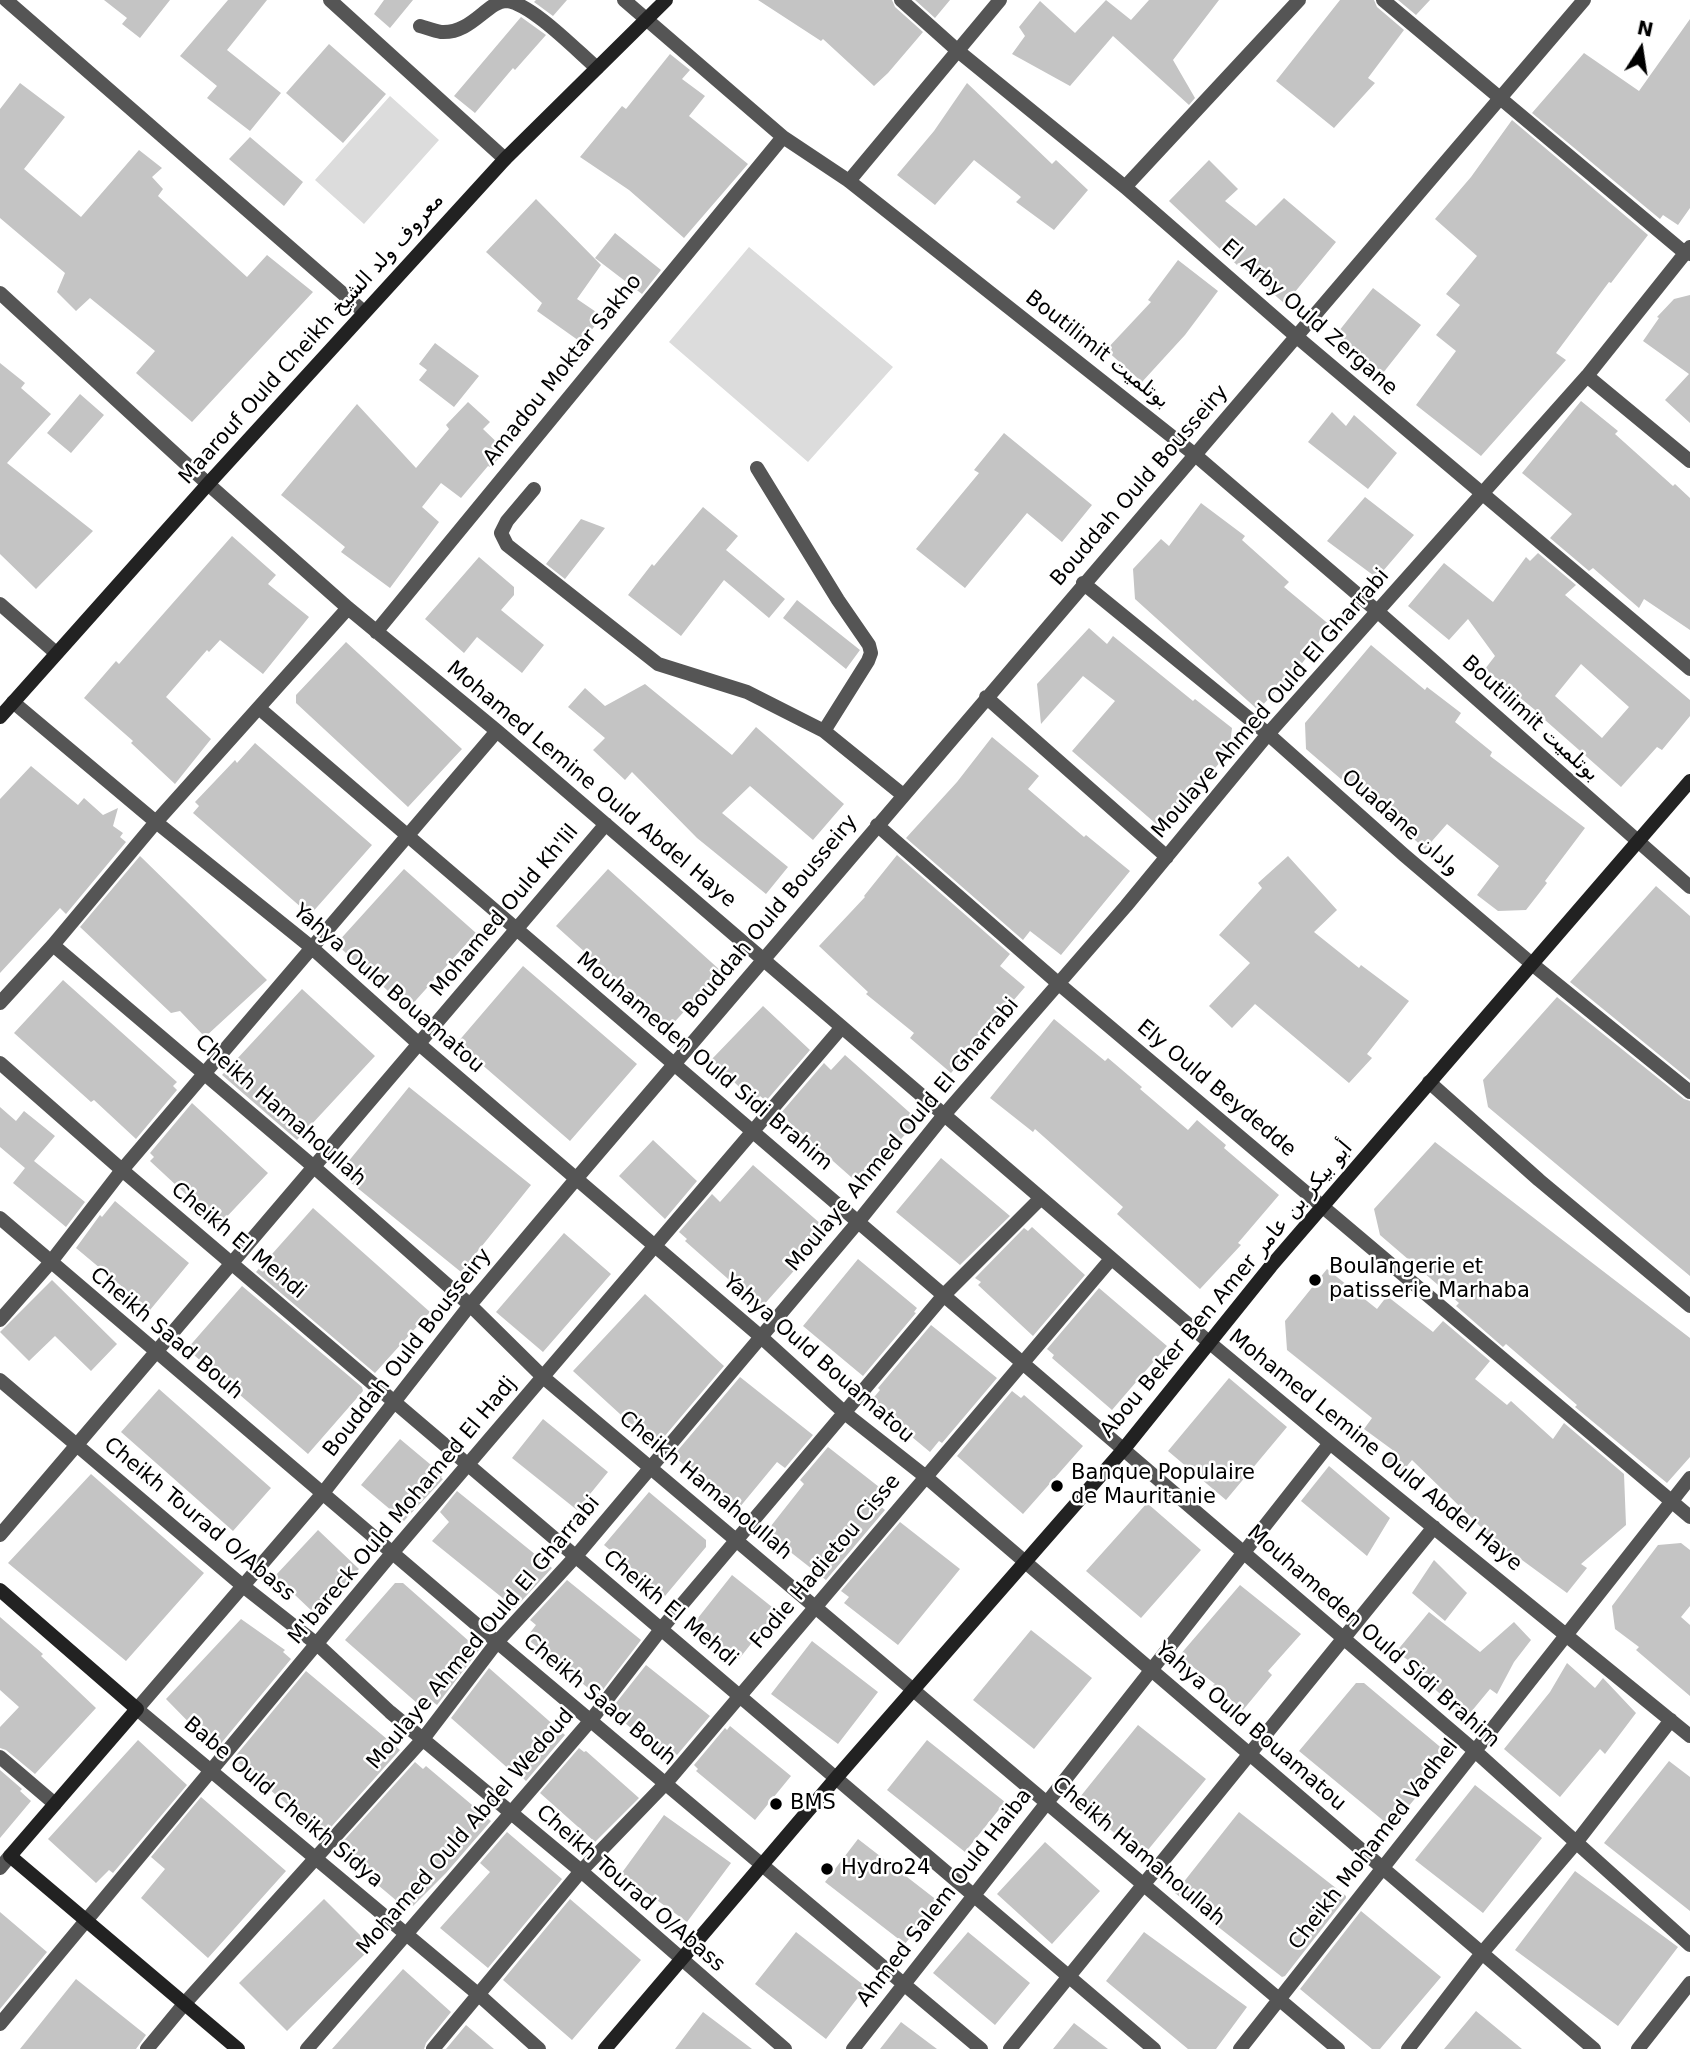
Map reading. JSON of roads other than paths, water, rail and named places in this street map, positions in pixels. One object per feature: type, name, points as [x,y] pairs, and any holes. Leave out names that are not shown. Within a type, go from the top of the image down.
[{"type":"street","points":[[6,0],[364,312]]},
{"type":"street","points":[[330,0],[505,159]]},
{"type":"street","points":[[420,26],[441,32],[459,30],[504,0],[521,5],[597,68]]},
{"type":"street","name":"Boutilimit بوتلميت","points":[[624,0],[783,137],[849,181],[1194,454],[1690,887]]},
{"type":"street","name":"Maarouf Ould Cheikh معروف ولد الشيخ","points":[[0,717],[208,484],[505,159],[666,0]]},
{"type":"street","name":"El Arby Ould Zergane","points":[[901,0],[958,51],[1125,187],[1297,337],[1690,669]]},
{"type":"street","points":[[849,181],[1000,0]]},
{"type":"street","points":[[1125,187],[1299,0]]},
{"type":"street","points":[[1383,0],[1688,252]]},
{"type":"street","name":"Bouddah Ould Bousseiry","points":[[0,1868],[323,1493],[470,1305],[576,1178],[1584,0]]},
{"type":"street","name":"Amadou Moktar Sakho","points":[[376,632],[783,137]]},
{"type":"street","name":"Moulaye Ahmed Ould El Gharrabi","points":[[147,2049],[185,2003],[423,1739],[497,1642],[576,1556],[858,1222],[944,1115],[1059,985],[1268,734],[1587,376],[1688,252]]},
{"type":"street","points":[[0,293],[208,484]]},
{"type":"street","points":[[1587,376],[1690,461]]},
{"type":"street","points":[[757,468],[869,645],[871,653],[868,661],[824,731]]},
{"type":"street","name":"Mohamed Lemine Ould Abdel Haye","points":[[208,484],[348,608],[497,731],[1210,1343],[1690,1736]]},
{"type":"street","points":[[534,489],[506,521],[501,533],[507,545],[658,664],[747,692],[824,731],[903,795]]},
{"type":"street","name":"Ouadane وادان","points":[[1083,583],[1268,734],[1532,964],[1690,1092]]},
{"type":"street","points":[[0,604],[57,653]]},
{"type":"street","points":[[0,1003],[53,945],[156,822],[348,608]]},
{"type":"street","points":[[986,697],[1167,857]]},
{"type":"street","name":"Yahya Ould Bouamatou","points":[[13,702],[311,947],[419,1044],[760,1336],[846,1414],[926,1477],[1594,2049]]},
{"type":"street","name":"Mouhameden Ould Sidi Brahim","points":[[260,709],[1475,1751],[1690,1945]]},
{"type":"street","points":[[0,1320],[50,1263],[122,1170],[497,731]]},
{"type":"street","name":"Abou Beker Ben Amer أبو بيكر بن عامر","points":[[605,2049],[836,1778],[1123,1450],[1271,1266],[1690,781]]},
{"type":"street","name":"Mohamed Ould Kh'lil","points":[[0,1535],[606,824]]},
{"type":"street","name":"Ely Ould Beydedde","points":[[877,825],[1059,985],[1690,1517]]},
{"type":"street","name":"Cheikh Hamahoullah","points":[[53,945],[314,1167],[470,1305],[543,1377],[1338,2049]]},
{"type":"street","name":"M'bareck Ould Mohamed El Hadj","points":[[0,2024],[393,1552],[842,1027]]},
{"type":"street","name":"Cheikh El Mehdi","points":[[0,1063],[232,1264],[1154,2049]]},
{"type":"street","points":[[1429,1082],[1539,1180],[1690,1306]]},
{"type":"street","name":"Mohamed Ould Abdel Wedoud","points":[[307,2049],[591,1720],[662,1628],[846,1414],[944,1295],[1041,1198]]},
{"type":"street","name":"Cheikh Saad Bouh","points":[[0,1219],[981,2049]]},
{"type":"street","name":"Fodie Hadietou Cisse","points":[[433,2049],[581,1871],[666,1783],[1111,1259]]},
{"type":"street","name":"Cheikh Tourad O/Abass","points":[[0,1380],[243,1587],[317,1645],[390,1712],[581,1871],[785,2049]]},
{"type":"street","name":"Ahmed Salem Ould Haiba","points":[[853,2049],[1330,1443]]},
{"type":"street","name":"Cheikh Mohamed Vadhel","points":[[1240,2049],[1690,1478]]},
{"type":"street","points":[[1010,2049],[1434,1527]]},
{"type":"street","name":"Babe Ould Cheikh Sidya","points":[[0,1590],[210,1771],[479,1995],[539,2049]]},
{"type":"street","points":[[1408,2049],[1482,1953],[1575,1844],[1671,1720]]},
{"type":"street","points":[[0,1757],[55,1804]]},
{"type":"street","points":[[10,1856],[238,2049]]},
{"type":"street","points":[[1638,2049],[1690,1983]]},
{"type":"place","name":"Boulangerie et patisserie Marhaba","points":[[1315,1280]]},
{"type":"place","name":"Banque Populaire de Mauritanie","points":[[1057,1486]]},
{"type":"place","name":"BMS","points":[[776,1804]]},
{"type":"place","name":"Hydro24","points":[[827,1869]]}]
